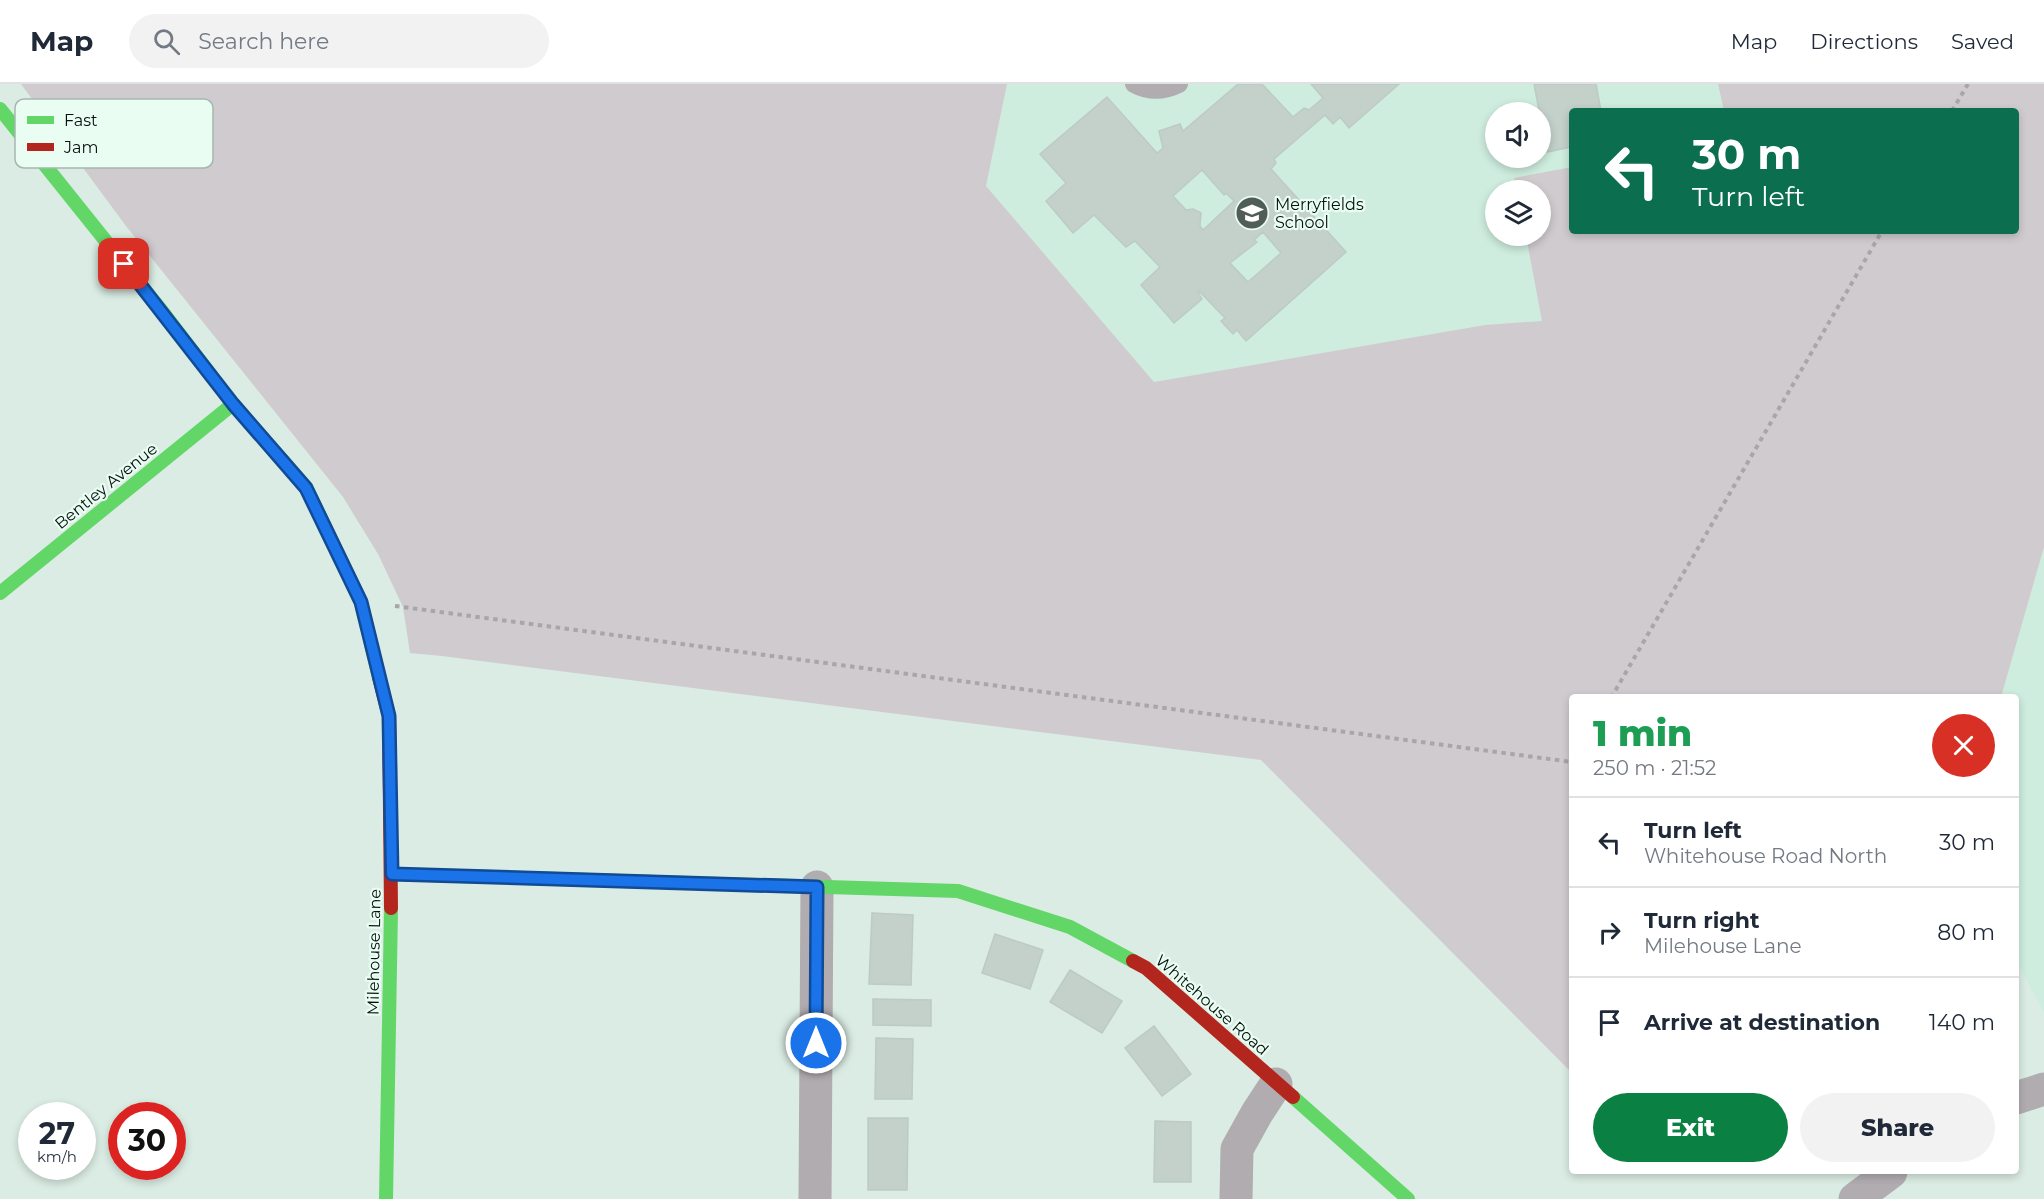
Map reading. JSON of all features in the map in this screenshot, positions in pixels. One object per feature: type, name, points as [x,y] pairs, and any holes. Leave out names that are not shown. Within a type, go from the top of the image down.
[{"type":"street","name":"Milehouse Lane","points":[[0,109],[15,128]]},
{"type":"street","name":"Milehouse Lane","points":[[47,168],[233,404],[306,488],[361,602],[389,716],[392,874],[386,1199]]},
{"type":"street","name":"Bentley Avenue","points":[[0,593],[233,404]]},
{"type":"street","name":"Whitehouse Road","points":[[392,874],[958,891],[1070,927],[1146,968],[1408,1199]]},
{"type":"street","points":[[815,1199],[817,887]]},
{"type":"street","points":[[1236,1199],[1237,1149],[1276,1084]]},
{"type":"street","points":[[2019,1097],[2044,1089]]},
{"type":"street","points":[[1855,1199],[1888,1174]]},
{"type":"lane","points":[[1134,84],[1152,90],[1169,89],[1179,84]]},
{"type":"path","points":[[1954,108],[1968,84]]},
{"type":"path","points":[[1613,694],[1880,234]]},
{"type":"path","points":[[394,606],[1569,762]]},
{"type":"shaded area","points":[[21,84],[1007,84],[986,186],[1154,382],[1485,325],[1542,321],[1528,246],[1551,246],[1551,180],[1514,180],[1514,178],[1569,168],[1569,234],[2019,234],[2019,108],[1723,108],[1718,84],[2044,84],[2044,547],[2002,694],[1569,694],[1569,1070],[1261,760],[410,653],[403,607],[378,554],[343,497],[126,226],[83,168],[213,168],[213,99],[32,99]]},
{"type":"shaded area","name":"Merryfields School","points":[[1007,84],[1718,84],[1723,108],[1569,108],[1569,168],[1515,178],[1515,180],[1485,180],[1485,246],[1528,246],[1543,321],[1485,325],[1154,382],[986,186]]},
{"type":"shaded area","points":[[2044,547],[2044,1012],[2019,966],[2019,694],[2002,694]]},
{"type":"building","points":[[1238,84],[1262,84],[1293,117],[1304,108],[1309,110],[1323,98],[1311,84],[1399,84],[1349,128],[1340,117],[1333,124],[1325,115],[1274,159],[1276,163],[1271,169],[1346,252],[1246,341],[1237,330],[1233,334],[1221,321],[1225,318],[1199,291],[1202,299],[1174,323],[1141,285],[1160,267],[1135,241],[1126,247],[1094,215],[1073,233],[1046,201],[1066,183],[1040,154],[1107,97],[1157,153],[1163,148],[1159,131],[1180,124],[1183,131]],"holes":[[[1202,170],[1224,195],[1226,193],[1234,201],[1203,230],[1200,226],[1201,213],[1193,209],[1186,210],[1173,196]],[[1263,232],[1281,253],[1248,282],[1230,263],[1257,242],[1254,240]]]},
{"type":"building","points":[[1534,84],[1596,84],[1600,108],[1569,108],[1569,148],[1551,151],[1551,102],[1537,102]]},
{"type":"building","points":[[872,913],[913,915],[911,985],[869,984]]},
{"type":"building","points":[[995,934],[1043,950],[1030,989],[982,973]]},
{"type":"building","points":[[1070,970],[1122,1001],[1102,1033],[1050,1002]]},
{"type":"building","points":[[873,999],[931,1000],[931,1026],[873,1025]]},
{"type":"building","points":[[1154,1026],[1191,1074],[1162,1096],[1125,1048]]},
{"type":"building","points":[[876,1038],[913,1039],[912,1099],[875,1099]]},
{"type":"building","points":[[868,1118],[908,1118],[907,1190],[868,1190]]},
{"type":"building","points":[[1155,1121],[1191,1122],[1191,1182],[1154,1182]]},
{"type":"traffic: fast","points":[[0,109],[15,128]]},
{"type":"traffic: fast","points":[[47,168],[233,404],[306,487],[361,602],[379,677]]},
{"type":"traffic: fast","points":[[0,593],[233,404]]},
{"type":"traffic: fast","points":[[392,874],[958,891],[1070,927],[1133,961]]},
{"type":"traffic: fast","points":[[386,1199],[391,908]]},
{"type":"traffic: fast","points":[[1293,1097],[1408,1199]]},
{"type":"traffic: jam","points":[[379,677],[389,716],[391,908]]},
{"type":"traffic: jam","points":[[1133,961],[1146,968],[1293,1097]]},
{"type":"place","name":"Merryfields School","points":[[1252,213]]},
{"type":"route","points":[[124,264],[233,404],[306,488],[361,602],[389,716],[392,874],[817,887],[816,1043]]}]
